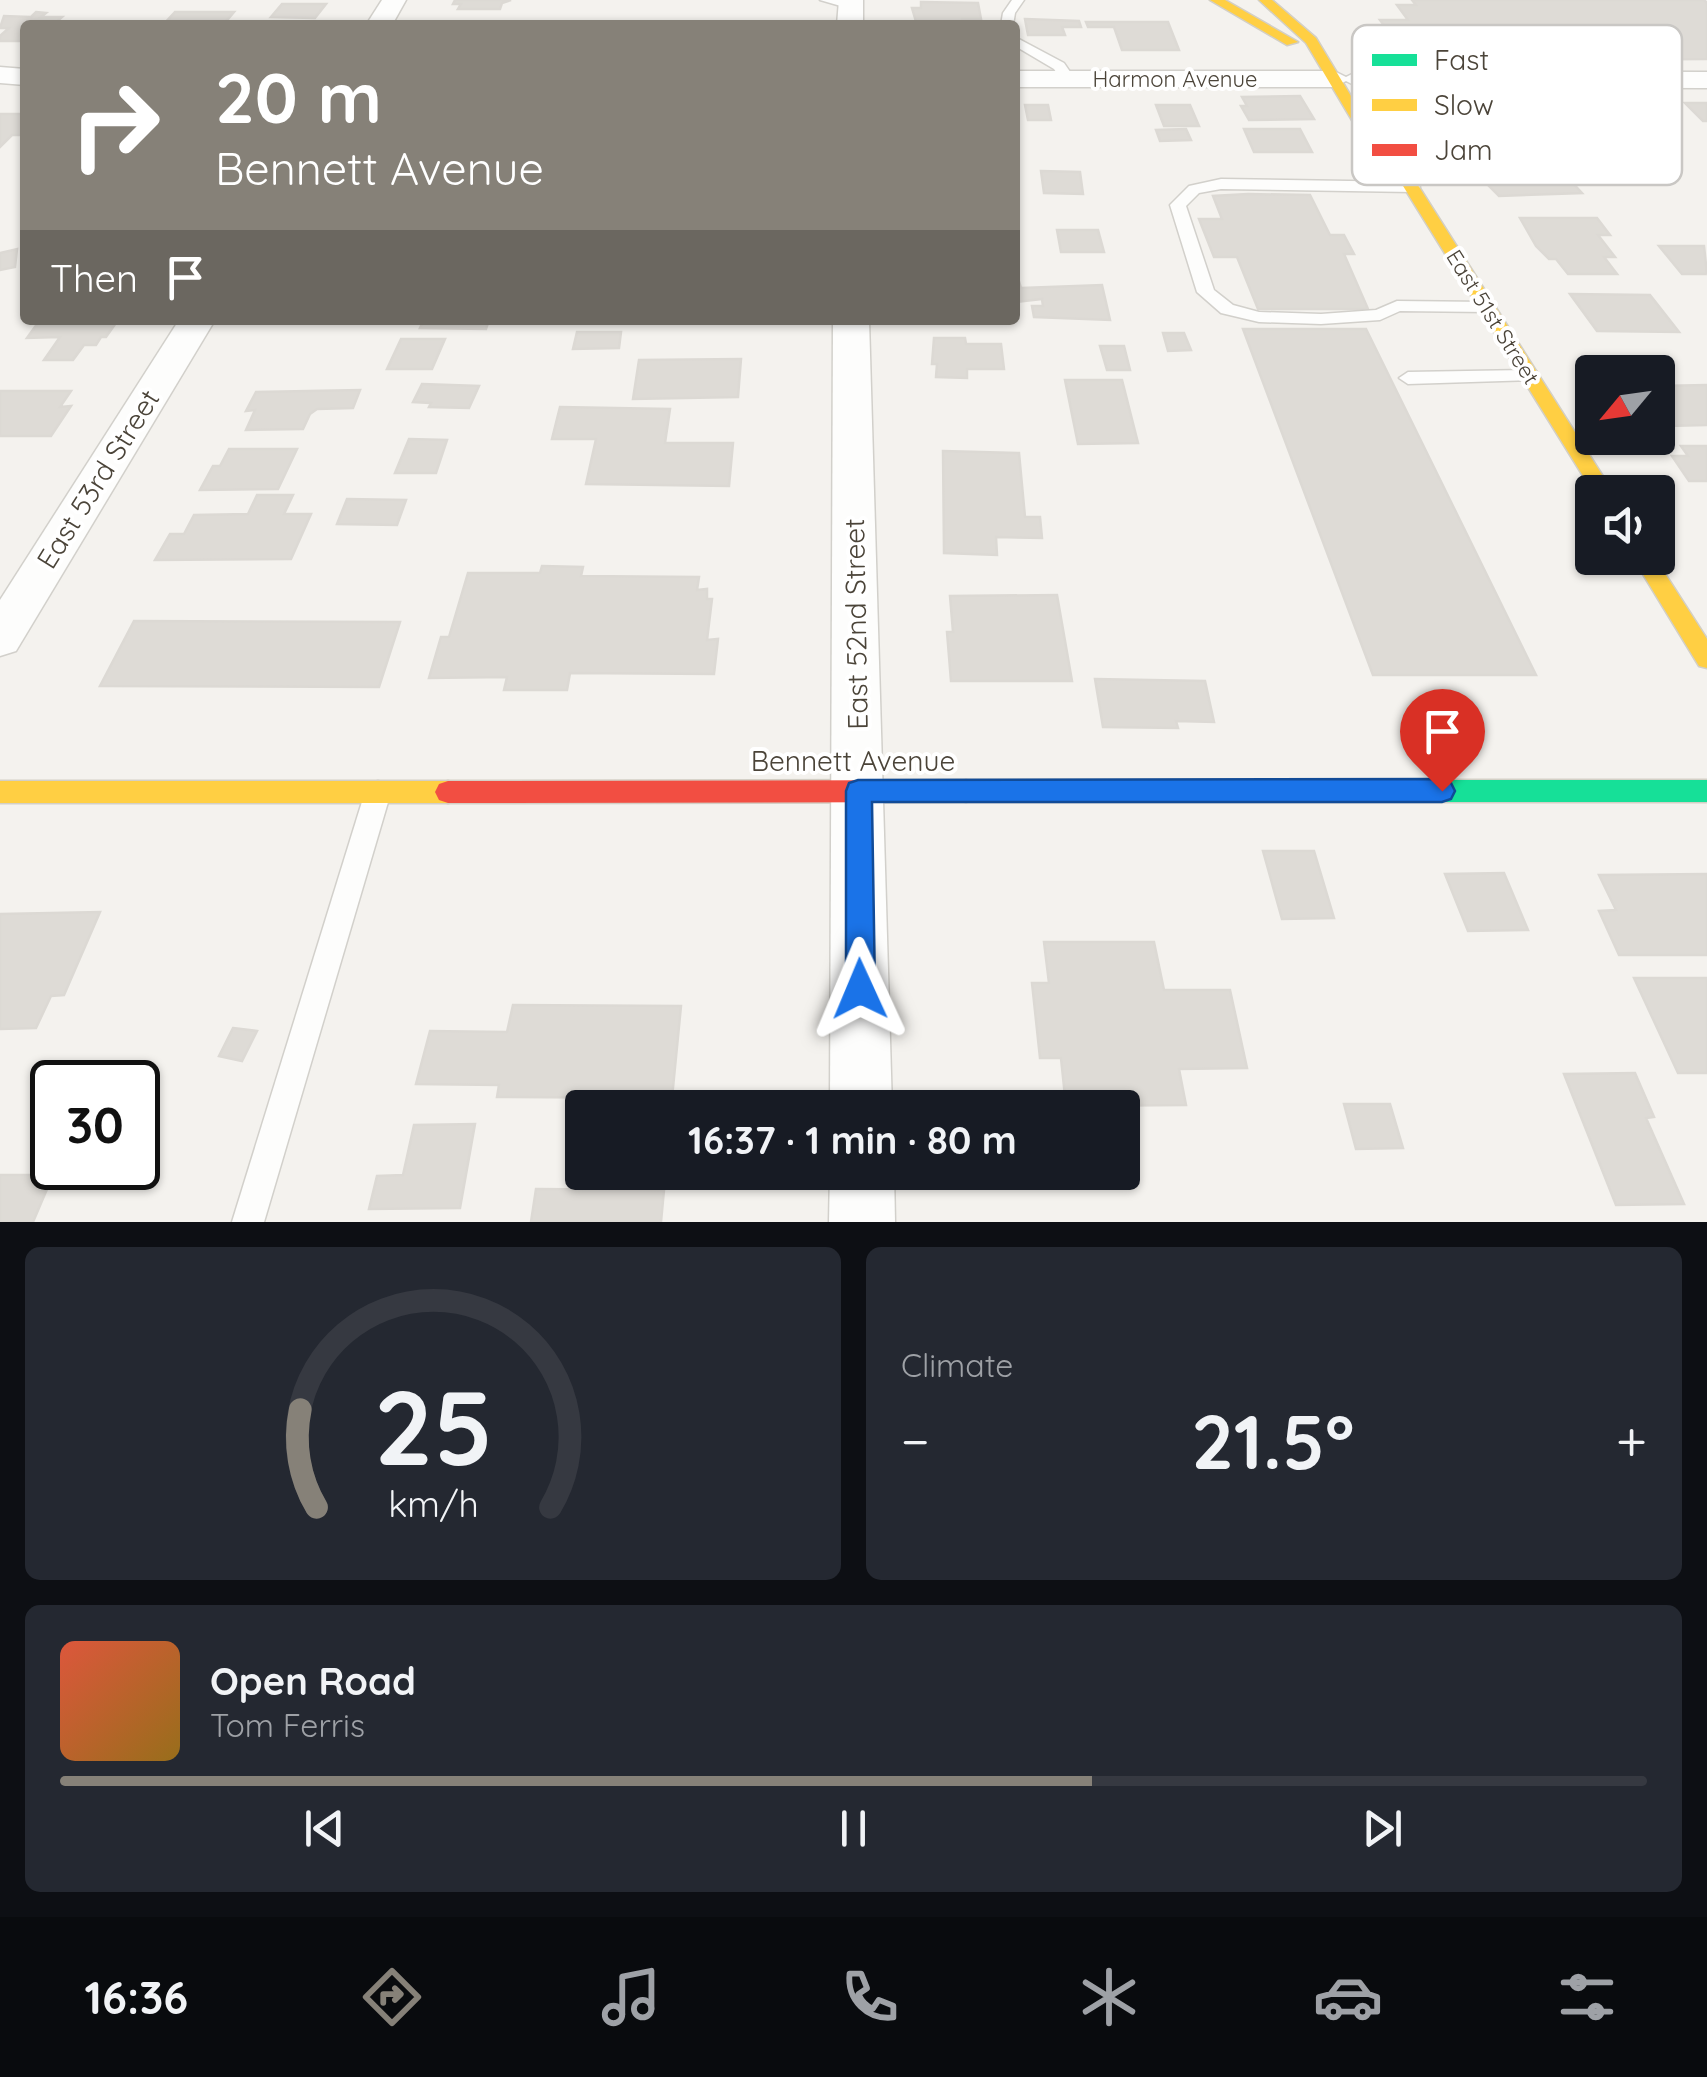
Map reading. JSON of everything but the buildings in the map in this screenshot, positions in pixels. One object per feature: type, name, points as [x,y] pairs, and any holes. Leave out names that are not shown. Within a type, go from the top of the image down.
[{"type":"main road","points":[[1216,0],[1282,34],[1346,79]]},
{"type":"main road","name":"East 51st Street","points":[[1265,0],[1311,41],[1352,86]]},
{"type":"main road","name":"East 51st Street","points":[[1342,48],[1346,79]]},
{"type":"main road","name":"East 51st Street","points":[[1412,187],[1592,475]]},
{"type":"main road","points":[[1655,575],[1707,659]]},
{"type":"main road","name":"Bennett Avenue","points":[[0,792],[1707,791]]},
{"type":"street","name":"Harmon Avenue","points":[[1020,79],[1352,79]]},
{"type":"street","name":"Harmon Avenue","points":[[1682,80],[1707,80]]},
{"type":"street","name":"East 53rd Street","points":[[0,638],[194,325]]},
{"type":"street","name":"East 52nd Street","points":[[851,325],[861,1090]]},
{"type":"street","points":[[862,1190],[862,1222]]},
{"type":"lane","points":[[1020,45],[1059,66],[1068,79]]},
{"type":"lane","points":[[1412,187],[1221,184],[1194,190],[1178,205],[1206,292],[1226,310],[1321,319],[1380,315],[1397,306],[1487,307]]},
{"type":"lane","points":[[1408,378],[1530,376]]},
{"type":"lane","points":[[248,1222],[378,792]]},
{"type":"traffic: fast","points":[[966,791],[1707,791]]},
{"type":"traffic: slow","points":[[1216,0],[1292,42]]},
{"type":"traffic: slow","points":[[1265,0],[1311,41],[1352,109]]},
{"type":"traffic: slow","points":[[1411,185],[1592,475]]},
{"type":"traffic: slow","points":[[1655,575],[1707,659]]},
{"type":"traffic: slow","points":[[0,792],[448,792]]},
{"type":"traffic: jam","points":[[448,792],[966,791]]},
{"type":"route","points":[[860,989],[858,791],[1442,791]]}]
